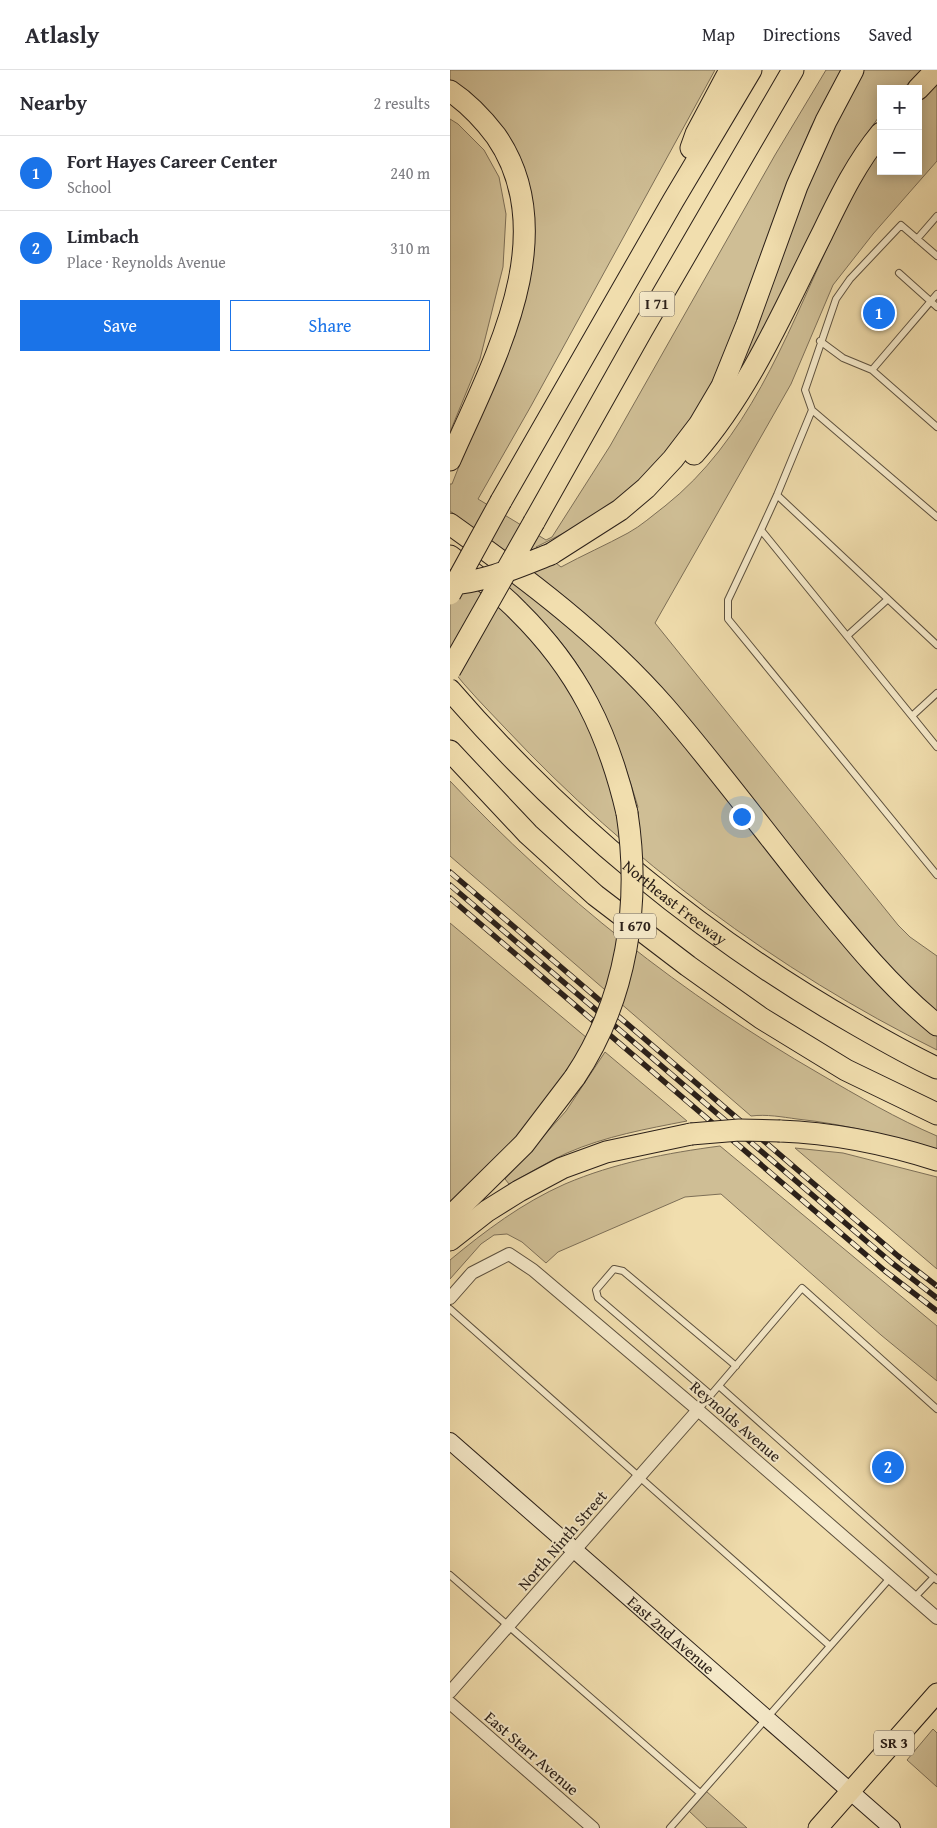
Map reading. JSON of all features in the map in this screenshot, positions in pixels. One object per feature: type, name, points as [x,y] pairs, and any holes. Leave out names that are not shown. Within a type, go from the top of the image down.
[{"type":"highway","points":[[673,201],[696,134],[730,70]]},
{"type":"highway","name":"I 71","points":[[450,594],[501,501],[673,201],[751,70]]},
{"type":"highway","points":[[788,79],[798,70]]},
{"type":"highway","points":[[551,554],[620,510],[646,488],[673,459],[699,425],[722,386],[747,324],[797,186],[826,121],[853,70]]},
{"type":"highway","points":[[922,85],[936,70]]},
{"type":"highway","name":"I 71","points":[[450,670],[637,338],[788,79]]},
{"type":"highway","points":[[450,91],[474,110],[503,146],[513,167],[522,200],[525,222],[523,264],[512,308],[498,350],[450,460]]},
{"type":"highway","points":[[450,584],[465,583],[506,572],[579,545],[613,526],[645,503],[678,473],[725,414],[748,378],[845,187],[877,137]]},
{"type":"highway","points":[[450,524],[558,604],[601,642],[642,683],[711,764],[855,944],[886,978],[937,1025]]},
{"type":"highway","points":[[450,556],[486,582],[517,610],[563,663],[585,697],[603,734],[618,774],[632,845],[633,886],[625,958],[615,995],[600,1035],[589,1056],[575,1078],[524,1144],[450,1217]]},
{"type":"highway","name":"Northeast Freeway","points":[[450,690],[521,767],[595,837],[663,894],[741,952],[821,1005],[937,1068]]},
{"type":"highway","name":"I 670","points":[[450,750],[534,840],[595,895],[688,966],[761,1018],[846,1070],[937,1114]]},
{"type":"highway","points":[[450,1240],[486,1211],[562,1168],[606,1152],[691,1134],[739,1130],[814,1132],[863,1141],[937,1160]]},
{"type":"main road","name":"SR 3","points":[[818,1828],[937,1693]]},
{"type":"street","name":"Reynolds Avenue","points":[[450,1298],[472,1273],[509,1254],[533,1270],[698,1410],[937,1618]]},
{"type":"street","name":"North Ninth Street","points":[[450,1692],[698,1410]]},
{"type":"street","name":"East 2nd Avenue","points":[[450,1441],[892,1828]]},
{"type":"street","name":"East Starr Avenue","points":[[450,1703],[593,1828]]},
{"type":"lane","points":[[917,239],[937,216]]},
{"type":"lane","points":[[937,256],[901,225],[850,279],[836,299],[820,341],[805,390],[812,410],[937,518]]},
{"type":"lane","points":[[899,274],[937,307]]},
{"type":"lane","points":[[872,370],[937,294]]},
{"type":"lane","points":[[820,341],[843,358],[872,370],[937,427]]},
{"type":"lane","points":[[812,410],[777,495],[728,600],[728,619],[937,875]]},
{"type":"lane","points":[[777,495],[937,645]]},
{"type":"lane","points":[[761,530],[937,747]]},
{"type":"lane","points":[[848,636],[888,599]]},
{"type":"lane","points":[[912,716],[937,693]]},
{"type":"lane","points":[[711,1395],[598,1298],[596,1290],[614,1269],[623,1271],[736,1366]]},
{"type":"lane","points":[[698,1410],[802,1288],[937,1409]]},
{"type":"lane","points":[[450,1310],[830,1646]]},
{"type":"lane","points":[[720,1386],[935,1578],[914,1598]]},
{"type":"lane","points":[[450,1575],[700,1793]]},
{"type":"lane","points":[[670,1828],[890,1578]]},
{"type":"shaded area","points":[[450,70],[715,70],[478,499],[546,540],[552,537],[610,446],[775,155],[826,70],[842,70],[811,127],[732,339],[704,399],[659,463],[623,497],[582,524],[536,547],[561,567],[642,524],[694,480],[719,451],[741,420],[761,386],[796,317],[846,209],[877,156],[877,175],[922,175],[922,99],[937,84],[937,161],[873,234],[833,285],[791,384],[655,623],[898,925],[910,937],[937,956],[937,1012],[896,974],[860,934],[613,640],[534,573],[450,511],[450,484],[452,484],[518,316],[531,272],[534,234],[531,199],[521,164],[460,86],[450,80]]},
{"type":"shaded area","points":[[863,70],[921,70],[907,85],[877,85],[877,120],[836,184],[741,374],[736,372],[806,188],[827,139]]},
{"type":"shaded area","points":[[450,119],[458,124],[484,150],[499,177],[506,214],[503,267],[480,359],[450,432]]},
{"type":"shaded area","points":[[450,567],[517,620],[576,697],[631,818],[638,807],[613,734],[591,687],[562,644],[545,624],[483,568],[524,588],[631,681],[937,1035],[937,1050],[819,985],[707,909],[602,823],[553,777],[484,706],[450,667]]},
{"type":"shaded area","points":[[450,781],[534,864],[624,941],[671,977],[769,1043],[820,1074],[892,1115],[937,1136],[937,1150],[850,1127],[774,1116],[751,1116],[450,856]]},
{"type":"shaded area","points":[[450,923],[587,1038],[570,1068],[529,1124],[450,1207]]},
{"type":"shaded area","points":[[605,1052],[687,1121],[596,1142],[552,1160],[509,1184],[505,1179],[566,1111]]},
{"type":"shaded area","points":[[720,1146],[937,1326],[937,1381],[881,1335],[721,1194],[685,1197],[558,1252],[546,1263],[522,1242],[507,1234],[494,1235],[481,1244],[450,1279],[450,1260],[504,1218],[565,1184],[602,1170],[622,1165],[680,1152]]},
{"type":"shaded area","points":[[795,1148],[843,1153],[937,1177],[937,1269]]},
{"type":"shaded area","points":[[933,1729],[937,1733],[937,1787],[907,1760]]},
{"type":"shaded area","points":[[706,1791],[747,1828],[707,1828],[689,1811]]},
{"type":"railway","points":[[450,872],[898,1256],[937,1286]]},
{"type":"railway","points":[[450,885],[892,1263],[937,1298]]},
{"type":"railway","points":[[450,898],[885,1271],[937,1311]]},
{"type":"place","name":"Fort Hayes Career Center","points":[[879,313]]},
{"type":"place","name":"Limbach","points":[[888,1467]]}]
